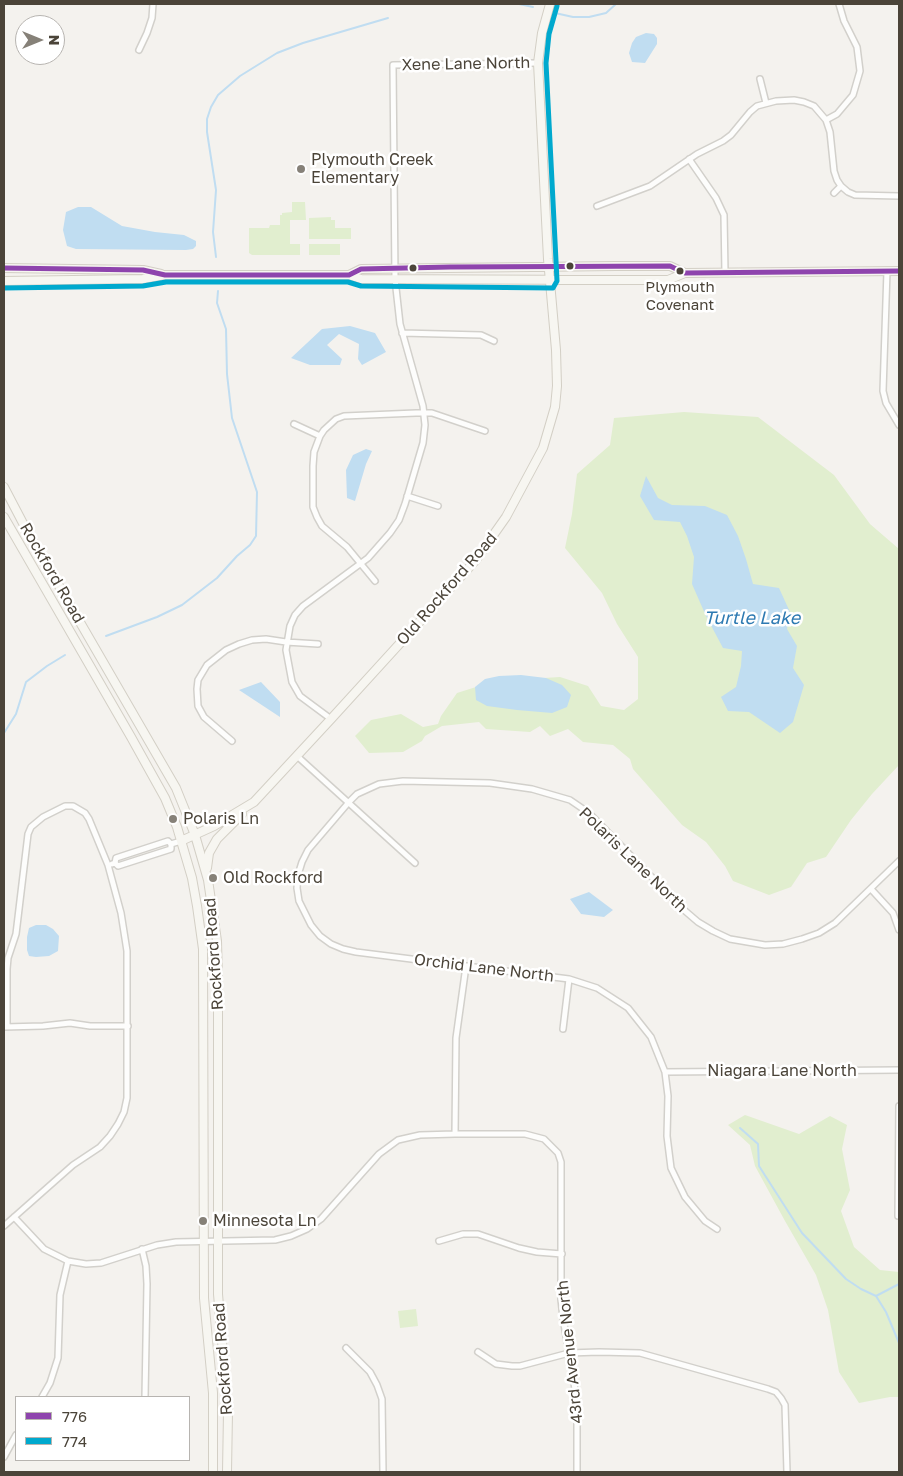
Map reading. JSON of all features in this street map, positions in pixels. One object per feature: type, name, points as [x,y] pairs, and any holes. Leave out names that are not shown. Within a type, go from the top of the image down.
[{"type":"main road","name":"Old Rockford Road","points":[[181,841],[234,815],[254,802],[331,720],[475,561],[506,517],[543,448],[553,414],[557,386],[538,63],[542,33],[550,4]]},
{"type":"main road","points":[[349,275],[361,269],[450,267],[670,266],[685,273]]},
{"type":"main road","points":[[4,268],[143,270],[166,275]]},
{"type":"main road","points":[[4,281],[143,279],[166,275],[349,275],[361,279],[550,281],[668,280],[685,273],[899,271]]},
{"type":"main road","name":"Rockford Road","points":[[5,492],[176,788],[195,835],[208,880],[217,941],[218,1240],[220,1331],[226,1374],[228,1412],[227,1472]]},
{"type":"main road","points":[[4,517],[16,511]]},
{"type":"main road","name":"Rockford Road","points":[[4,517],[165,798],[181,841],[198,906],[203,949],[204,1298],[213,1393],[213,1472]]},
{"type":"main road","points":[[208,880],[207,861],[214,845],[225,830],[254,802]]},
{"type":"street","points":[[139,50],[148,33],[153,4]]},
{"type":"street","points":[[826,120],[837,114],[853,95],[860,71],[858,47],[844,21],[839,4]]},
{"type":"street","name":"Xene Lane North","points":[[394,269],[393,65],[538,63]]},
{"type":"street","points":[[760,79],[766,103]]},
{"type":"street","points":[[597,206],[650,186],[689,159],[731,135],[757,106],[785,101],[804,102],[814,106],[826,120],[830,132],[834,171],[837,180],[848,192],[855,195],[899,196]]},
{"type":"street","points":[[689,159],[716,198],[724,215],[725,273]]},
{"type":"street","points":[[834,193],[841,186]]},
{"type":"street","points":[[331,720],[300,696],[287,662],[286,642],[295,615],[303,606],[360,564],[390,534],[399,520],[424,444],[424,413],[419,388],[402,333],[394,269]]},
{"type":"street","points":[[887,271],[883,391],[886,402],[899,425]]},
{"type":"street","points":[[402,333],[481,335],[494,341]]},
{"type":"street","points":[[375,581],[347,547],[322,526],[313,507],[314,452],[320,436],[329,424],[344,416],[424,413],[432,413],[484,431]]},
{"type":"street","points":[[294,424],[320,436]]},
{"type":"street","points":[[407,496],[438,506]]},
{"type":"street","points":[[232,740],[204,717],[198,706],[197,689],[201,673],[215,658],[239,644],[252,640],[266,639],[318,644]]},
{"type":"street","points":[[296,756],[415,863]]},
{"type":"street","name":"Polaris Lane North","points":[[298,886],[302,862],[308,850],[348,802],[358,794],[379,784],[403,780],[490,783],[532,789],[558,796],[580,806],[698,922],[713,932],[730,939],[748,943],[783,944],[819,933],[835,923],[899,861]]},
{"type":"street","points":[[4,1226],[59,1176],[100,1146],[110,1136],[124,1112],[128,1098],[129,1067],[127,951],[119,901],[108,865],[89,819],[80,809],[73,806],[65,806],[43,817],[31,827],[28,834],[16,934],[8,958],[6,1027],[70,1023],[90,1026],[128,1026]]},
{"type":"street","name":"Old Rockford Road","points":[[108,865],[114,863],[116,858],[168,841],[172,844],[181,841]]},
{"type":"street","name":"Old Rockford Road","points":[[114,863],[118,866],[171,849],[172,844]]},
{"type":"street","name":"Orchid Lane North","points":[[298,886],[299,901],[304,914],[320,936],[342,949],[569,979],[597,988],[628,1008],[651,1037],[665,1072],[668,1096],[667,1136],[671,1168],[684,1197],[705,1221],[716,1229]]},
{"type":"street","points":[[871,889],[893,913],[899,930]]},
{"type":"street","points":[[14,1217],[44,1249],[68,1261],[86,1264],[101,1263],[142,1249],[176,1242],[275,1240],[292,1236],[307,1229],[321,1219],[388,1146],[409,1136],[455,1134],[456,1038],[466,966]]},
{"type":"street","points":[[563,1029],[569,979]]},
{"type":"street","name":"Niagara Lane North","points":[[665,1072],[899,1070]]},
{"type":"street","points":[[898,1216],[899,1106]]},
{"type":"street","name":"43rd Avenue North","points":[[455,1134],[525,1134],[535,1136],[544,1139],[551,1145],[558,1153],[562,1162],[563,1318],[577,1401],[577,1472]]},
{"type":"street","points":[[439,1241],[463,1234],[478,1234],[519,1248],[562,1254]]},
{"type":"street","points":[[142,1249],[148,1284],[146,1396]]},
{"type":"street","points":[[43,1396],[50,1383],[58,1358],[60,1295],[68,1261]]},
{"type":"street","points":[[346,1348],[370,1372],[378,1385],[382,1399],[383,1472]]},
{"type":"street","points":[[478,1352],[496,1364],[512,1366],[569,1353],[640,1353],[776,1392],[785,1405],[787,1472]]},
{"type":"street","points":[[4,1457],[15,1437]]},
{"type":"green space","points":[[292,202],[305,202],[306,220],[290,220],[290,244],[300,244],[300,255],[252,255],[249,253],[249,228],[269,228],[270,225],[280,225],[280,215],[292,212]]},
{"type":"green space","points":[[331,217],[331,220],[335,220],[335,228],[351,228],[351,239],[309,239],[309,218]]},
{"type":"green space","points":[[309,244],[340,244],[340,255],[309,255]]},
{"type":"green space","points":[[684,412],[758,417],[834,475],[870,524],[899,549],[899,765],[851,820],[826,857],[807,863],[791,887],[769,895],[733,881],[725,866],[706,842],[682,825],[633,769],[630,759],[613,745],[583,742],[568,729],[550,736],[540,726],[530,732],[486,729],[479,722],[442,726],[403,752],[369,753],[355,736],[371,720],[401,714],[423,727],[438,724],[441,716],[457,693],[495,681],[560,677],[588,686],[601,706],[624,710],[638,699],[638,657],[617,624],[602,593],[565,548],[577,474],[610,445],[614,418]]},
{"type":"green space","points":[[745,1115],[799,1134],[830,1116],[847,1125],[842,1149],[850,1190],[841,1211],[854,1247],[880,1270],[899,1272],[899,1397],[859,1403],[839,1372],[828,1310],[816,1275],[755,1166],[750,1145],[728,1125]]},
{"type":"green space","points":[[416,1309],[418,1326],[400,1328],[398,1311]]},
{"type":"water","points":[[646,33],[654,34],[657,38],[657,44],[645,63],[632,62],[629,53],[632,43],[636,37]]},
{"type":"water","points":[[78,207],[91,207],[122,226],[184,235],[196,241],[196,246],[193,249],[186,250],[76,249],[67,246],[63,230],[66,212]]},
{"type":"water","points":[[350,326],[375,333],[386,352],[362,365],[358,359],[359,344],[339,334],[327,345],[342,359],[340,365],[310,365],[291,358],[322,329]]},
{"type":"water","points":[[366,449],[372,451],[355,501],[347,498],[346,470],[353,455]]},
{"type":"water","name":"Turtle Lake","points":[[646,476],[658,498],[672,505],[705,506],[727,515],[738,536],[753,584],[779,588],[790,612],[787,629],[797,646],[793,668],[804,685],[793,722],[780,733],[749,712],[728,711],[721,697],[736,687],[742,651],[723,648],[692,584],[694,557],[680,522],[654,520],[640,496]]},
{"type":"water","points":[[521,675],[546,678],[562,685],[571,695],[567,707],[552,713],[487,706],[476,700],[475,687],[485,679]]},
{"type":"water","points":[[261,682],[280,702],[280,717],[239,690]]},
{"type":"water","points":[[589,892],[613,910],[604,917],[581,914],[570,899]]},
{"type":"water","points":[[36,925],[46,925],[59,936],[58,951],[49,956],[29,956],[27,937],[29,928]]},
{"type":"waterway","points":[[519,4],[533,7]]},
{"type":"waterway","points":[[555,13],[573,17],[589,17],[606,13],[616,4]]},
{"type":"waterway","points":[[216,257],[213,232],[216,190],[207,132],[207,119],[218,95],[240,76],[277,53],[303,43],[388,18]]},
{"type":"waterway","points":[[106,636],[157,617],[182,605],[217,578],[250,545],[256,536],[257,492],[232,418],[227,374],[226,329],[217,303],[218,291]]},
{"type":"waterway","points":[[4,733],[16,714],[26,682],[65,655]]},
{"type":"waterway","points":[[740,1128],[758,1144],[759,1166],[802,1233],[846,1279],[876,1296],[899,1284]]},
{"type":"waterway","points":[[876,1296],[886,1312],[899,1343]]},
{"type":"transit line","name":"774","points":[[4,288],[143,286],[166,282],[348,282],[361,286],[553,288],[557,281],[546,63],[549,34],[557,6]]},
{"type":"transit line","name":"776","points":[[4,268],[143,270],[165,275],[349,275],[361,269],[450,267],[670,266],[685,273],[899,271]]},
{"type":"place","name":"Plymouth Creek Elementary","points":[[301,169]]},
{"type":"place","name":"Plymouth Covenant","points":[[680,271]]},
{"type":"place","name":"Polaris Ln","points":[[173,819]]},
{"type":"place","name":"Old Rockford","points":[[213,878]]},
{"type":"place","name":"Minnesota Ln","points":[[203,1221]]}]
